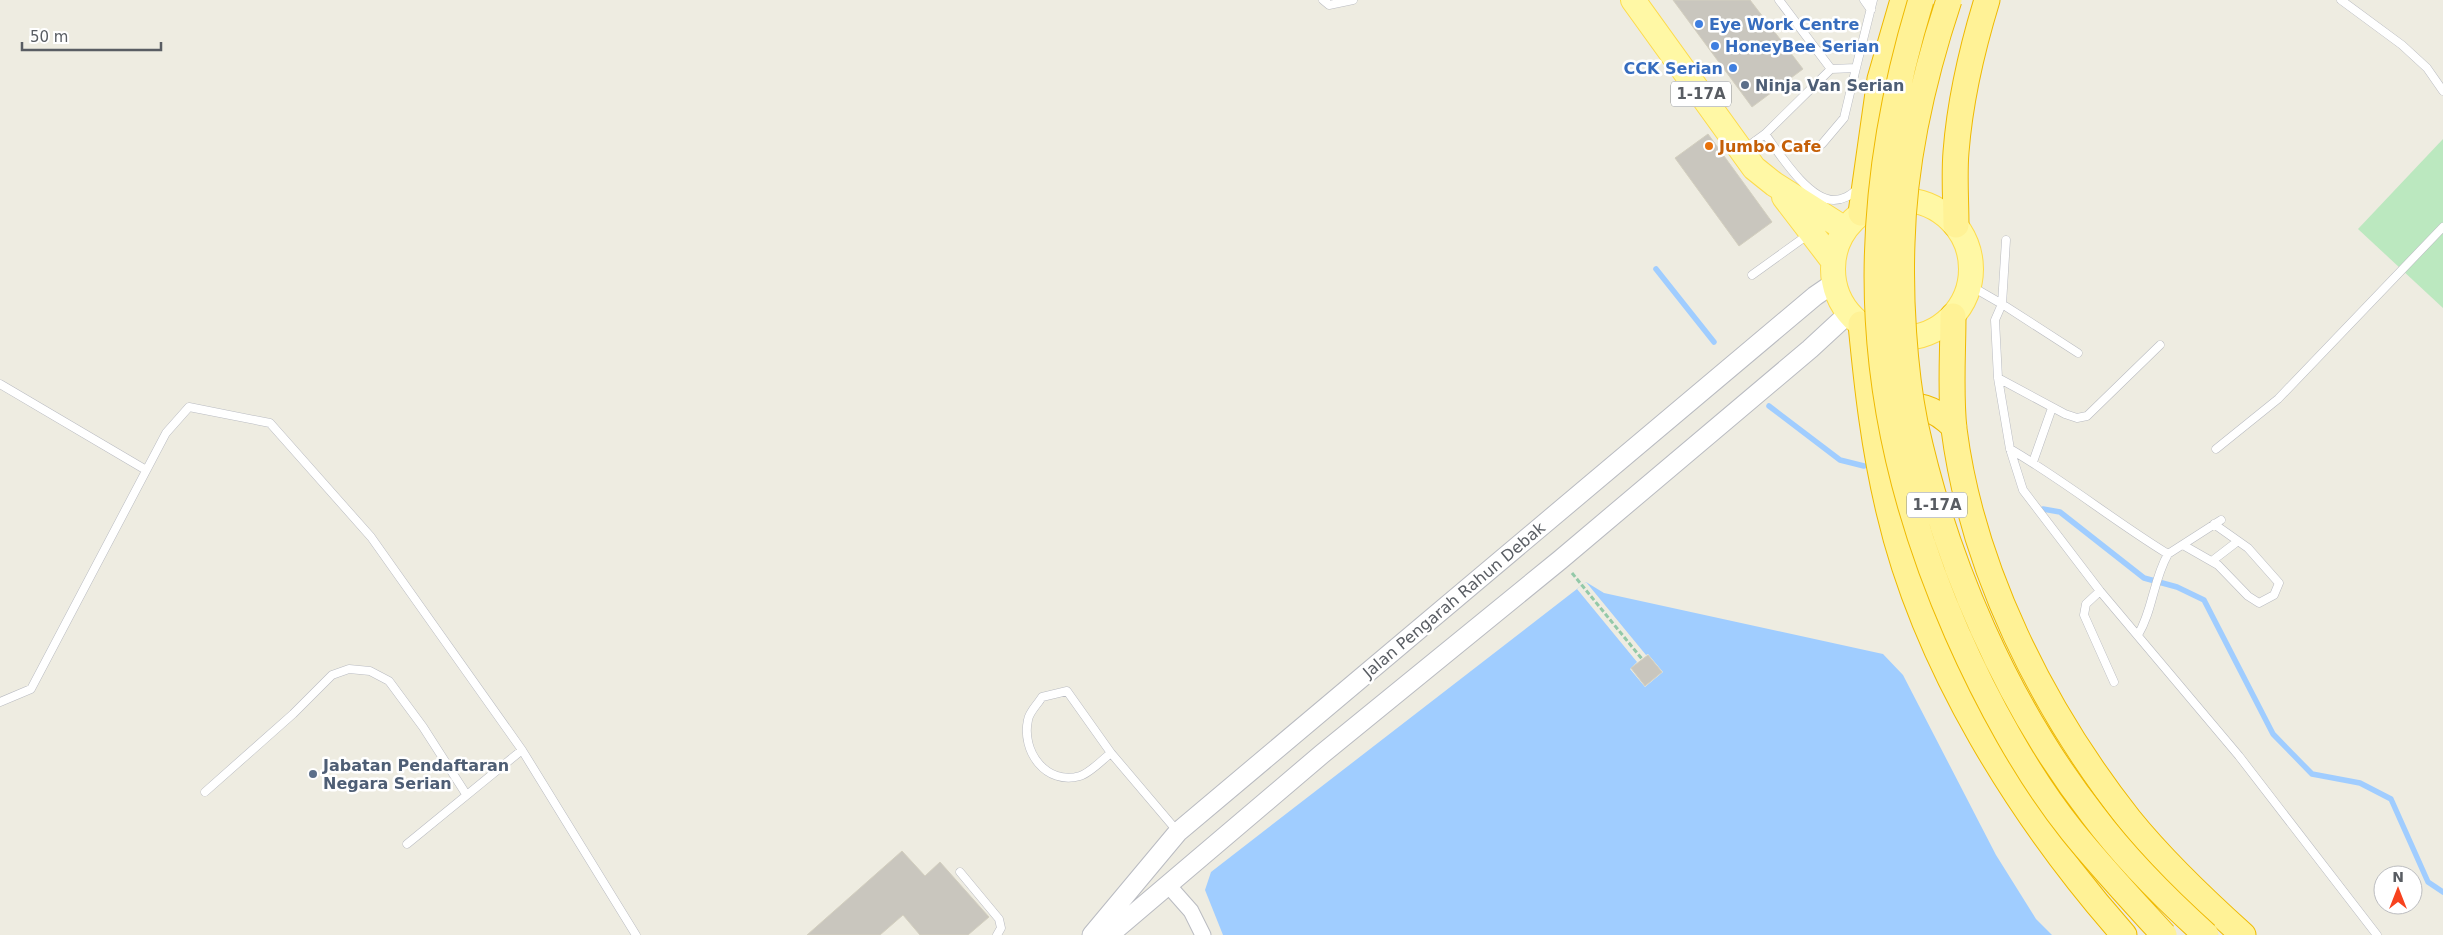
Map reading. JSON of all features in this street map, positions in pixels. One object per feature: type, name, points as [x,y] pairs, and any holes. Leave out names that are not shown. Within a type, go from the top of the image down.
[{"type":"highway","points":[[1853,221],[1864,185],[1880,79],[1903,0]]},
{"type":"highway","name":"1-17A","points":[[1921,0],[1904,55],[1891,114],[1882,176],[1877,235],[1876,298],[1883,381],[1894,448],[1914,521],[1937,589],[1996,714],[2071,830],[2164,935]]},
{"type":"highway","name":"1-17A","points":[[1949,0],[1924,85],[1910,160],[1902,242],[1904,335],[1915,421],[1934,498],[1959,573],[1984,632],[2018,700],[2052,755],[2091,814],[2131,862],[2206,935]]},
{"type":"highway","points":[[1956,225],[1956,153],[1960,118],[1969,65],[1986,0]]},
{"type":"highway","points":[[1953,316],[1954,427],[1967,493],[1994,584],[2048,695],[2097,775],[2130,819],[2159,853],[2224,918],[2244,935]]},
{"type":"highway","points":[[1855,318],[1874,443],[1889,513],[1915,591],[1940,656],[1977,730],[2018,798],[2089,896],[2124,935]]},
{"type":"highway","points":[[1874,443],[1885,419],[1903,407],[1924,406],[1944,417],[1954,427]]},
{"type":"main road","name":"1-17A","points":[[1633,0],[1754,168],[1774,184],[1853,221]]},
{"type":"main road","name":"1-17A","points":[[1774,184],[1811,232],[1834,272],[1840,299],[1855,318]]},
{"type":"main road","points":[[1834,272],[1837,244],[1853,221],[1888,201],[1906,200],[1925,204],[1942,212],[1956,225],[1968,250],[1971,264],[1969,285],[1963,301],[1953,316],[1936,329],[1915,336],[1894,337],[1873,331],[1855,318]]},
{"type":"street","name":"Jalan Pengarah Rahun Debak","points":[[1092,935],[1178,832],[1815,296],[1834,272]]},
{"type":"street","points":[[1109,935],[1322,754],[1560,560],[1810,349],[1855,318]]},
{"type":"street","points":[[1168,885],[1191,911],[1203,935]]},
{"type":"lane","points":[[1323,0],[1329,6],[1353,0]]},
{"type":"lane","points":[[1779,0],[1832,70]]},
{"type":"lane","points":[[1864,0],[1871,10]]},
{"type":"lane","points":[[1822,144],[1844,118],[1874,0]]},
{"type":"lane","points":[[2341,0],[2402,44],[2428,68],[2443,92]]},
{"type":"lane","points":[[1741,151],[1765,134],[1832,70],[1856,68]]},
{"type":"lane","points":[[1765,134],[1804,185],[1824,197],[1831,200],[1846,198],[1864,185]]},
{"type":"lane","points":[[2216,449],[2278,399],[2443,227]]},
{"type":"lane","points":[[1752,275],[1811,232]]},
{"type":"lane","points":[[2006,240],[2002,304],[1995,320],[1998,378],[2010,449],[2023,490],[2100,592],[2239,756],[2377,935]]},
{"type":"lane","points":[[1969,285],[2078,353]]},
{"type":"lane","points":[[1998,378],[2052,408],[2077,418],[2087,416],[2160,345]]},
{"type":"lane","points":[[0,384],[146,470]]},
{"type":"lane","points":[[0,702],[31,689],[166,433],[189,407],[270,423],[371,537],[522,750],[636,935]]},
{"type":"lane","points":[[2033,462],[2052,408]]},
{"type":"lane","points":[[2010,449],[2033,462],[2126,528],[2168,554]]},
{"type":"lane","points":[[2138,635],[2146,622],[2160,568],[2168,554],[2217,522],[2248,548],[2279,584],[2274,595],[2259,603],[2248,596],[2218,565],[2183,545]]},
{"type":"lane","points":[[2212,561],[2238,541]]},
{"type":"lane","points":[[2100,592],[2086,604],[2084,615],[2114,682]]},
{"type":"lane","points":[[205,792],[293,714],[332,675],[349,669],[370,671],[389,681],[423,727],[466,794]]},
{"type":"lane","points":[[1111,753],[1081,776],[1059,776],[1038,765],[1026,740],[1028,718],[1042,697],[1067,692],[1111,753],[1178,832]]},
{"type":"lane","points":[[407,844],[522,750]]},
{"type":"lane","points":[[960,872],[999,919],[1001,928],[997,935]]},
{"type":"lane","points":[[2224,918],[2249,935]]},
{"type":"path","points":[[1560,560],[1642,660]]},
{"type":"green space","points":[[2443,139],[2443,308],[2358,229]]},
{"type":"water","points":[[1586,582],[1604,593],[1883,654],[1903,675],[1996,855],[2036,919],[2052,935],[1223,935],[1205,890],[1211,872]]},
{"type":"pier","points":[[1586,582],[1646,655],[1648,654],[1663,672],[1645,687],[1630,669],[1637,662],[1577,589]]},
{"type":"building","points":[[1673,0],[1750,0],[1803,69],[1752,107]]},
{"type":"building","points":[[1708,134],[1772,222],[1739,246],[1675,158]]},
{"type":"building","points":[[1648,655],[1662,672],[1645,686],[1631,668]]},
{"type":"building","points":[[902,851],[925,876],[940,862],[989,917],[968,935],[920,935],[903,915],[880,935],[807,935]]},
{"type":"waterway","points":[[1656,269],[1714,342]]},
{"type":"waterway","points":[[1769,406],[1840,460],[1864,466]]},
{"type":"waterway","points":[[2043,509],[2060,512],[2144,578],[2177,587],[2204,600],[2273,734],[2312,774],[2360,783],[2391,799],[2428,882],[2443,892]]},
{"type":"place","name":"Eye Work Centre","points":[[1699,24]]},
{"type":"place","name":"HoneyBee Serian","points":[[1715,46]]},
{"type":"place","name":"CCK Serian","points":[[1733,68]]},
{"type":"place","name":"Ninja Van Serian","points":[[1745,85]]},
{"type":"place","name":"Jumbo Cafe","points":[[1709,146]]},
{"type":"place","name":"Jabatan Pendaftaran Negara Serian","points":[[313,774]]}]
